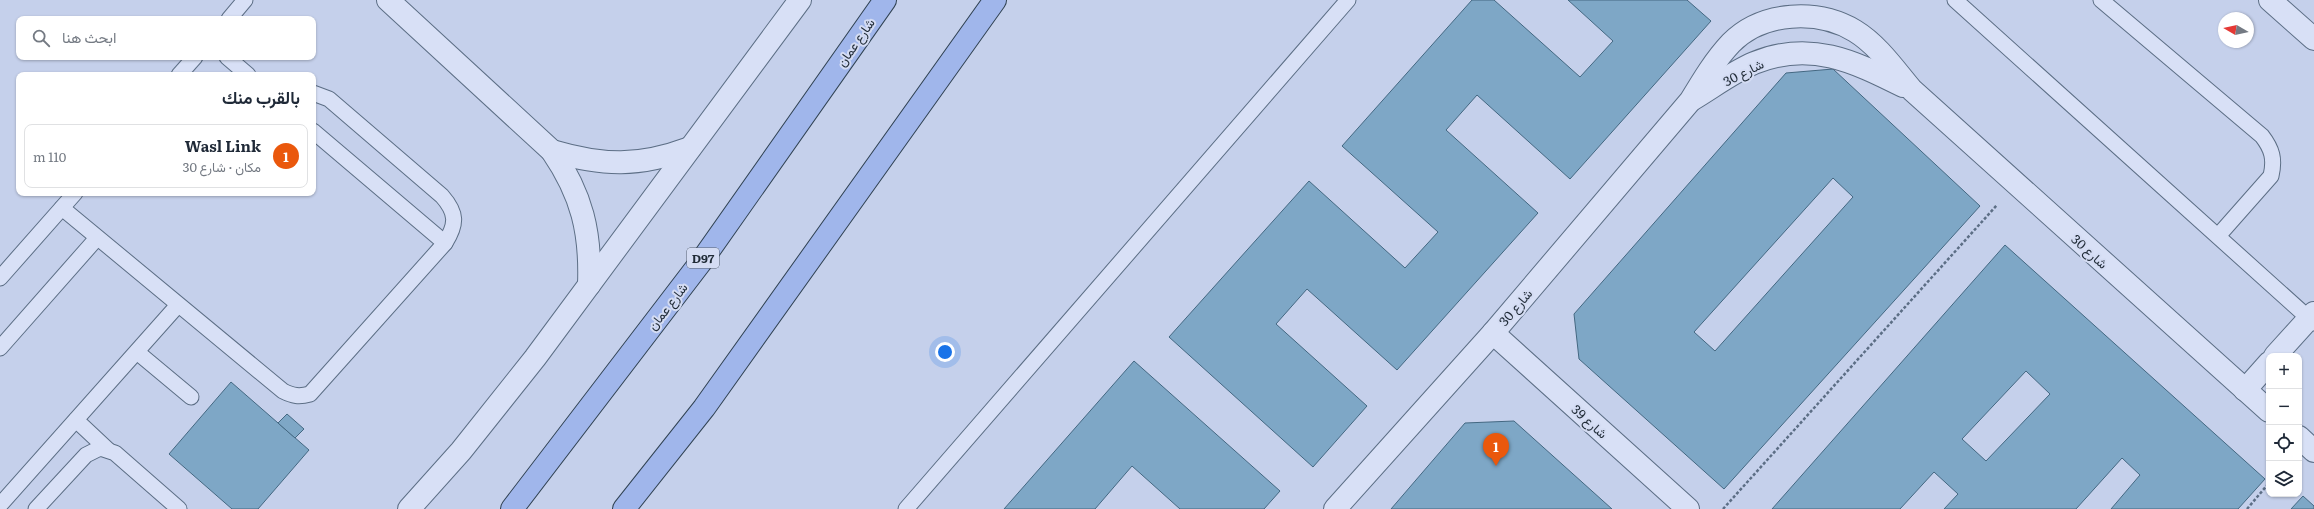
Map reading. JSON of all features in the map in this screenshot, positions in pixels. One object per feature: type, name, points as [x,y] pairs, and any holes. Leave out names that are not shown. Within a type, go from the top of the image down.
[{"type":"main road","name":"شارع عمان","points":[[512,509],[700,263],[885,0]]},
{"type":"main road","points":[[624,509],[704,408],[995,0]]},
{"type":"street","points":[[388,0],[552,151],[568,174],[579,200],[587,228],[589,249],[589,285]]},
{"type":"street","points":[[409,509],[499,405],[800,0]]},
{"type":"street","points":[[2270,0],[2314,39]]},
{"type":"street","name":"شارع 30","points":[[1335,509],[1493,333],[1691,100],[1715,62],[1732,42],[1754,27],[1779,18],[1806,16],[1832,20],[1856,31],[1876,48],[1912,90],[2266,408]]},
{"type":"street","name":"شارع 30","points":[[1691,100],[1754,64],[1782,55],[1812,53],[1841,58],[1912,90]]},
{"type":"street","points":[[552,151],[579,159],[614,163],[664,158],[690,148]]},
{"type":"street","points":[[2278,353],[2312,318]]},
{"type":"street","name":"شارع 39","points":[[1493,333],[1688,509]]},
{"type":"street","points":[[2245,390],[2266,366]]},
{"type":"street","points":[[2302,440],[2314,451]]},
{"type":"lane","points":[[232,16],[245,0]]},
{"type":"lane","points":[[906,509],[1348,0]]},
{"type":"lane","points":[[1955,0],[2218,236],[2312,318]]},
{"type":"lane","points":[[2101,0],[2262,136],[2271,149],[2274,165],[2271,176],[2218,236]]},
{"type":"lane","points":[[182,72],[192,60]]},
{"type":"lane","points":[[230,60],[244,72]]},
{"type":"lane","points":[[62,208],[283,391],[291,396],[301,397],[310,394],[317,388],[445,243],[452,232],[455,219],[451,206],[442,196],[329,99],[316,94]]},
{"type":"lane","points":[[316,134],[445,243]]},
{"type":"lane","points":[[0,278],[72,196]]},
{"type":"lane","points":[[0,348],[97,238]]},
{"type":"lane","points":[[0,505],[178,305]]},
{"type":"lane","points":[[137,352],[191,397]]},
{"type":"lane","points":[[76,420],[108,450],[179,509]]},
{"type":"lane","points":[[36,509],[86,455],[100,448],[108,450]]},
{"type":"path","points":[[1723,509],[2016,184]]},
{"type":"path","points":[[2247,509],[2266,487]]},
{"type":"building","points":[[1472,0],[1494,0],[1580,77],[1613,41],[1568,0],[1687,0],[1711,21],[1570,179],[1477,95],[1446,130],[1538,213],[1397,370],[1307,289],[1276,324],[1367,406],[1313,467],[1169,337],[1309,181],[1405,268],[1438,232],[1342,146]]},
{"type":"building","points":[[1833,69],[1980,206],[1724,489],[1579,359],[1574,314],[1786,73]],"holes":[[[1833,178],[1853,197],[1715,351],[1694,332]]]},
{"type":"building","points":[[2005,245],[2265,479],[2238,509],[2111,509],[2140,475],[2122,458],[2076,509],[1944,509],[1958,494],[1934,472],[1900,509],[1772,509]],"holes":[[[2026,371],[2050,394],[1986,461],[1962,439]]]},
{"type":"building","points":[[1134,361],[1280,491],[1264,509],[1180,509],[1132,466],[1095,509],[1004,509]]},
{"type":"building","points":[[231,382],[309,450],[258,509],[232,509],[169,454]]},
{"type":"building","points":[[287,414],[304,429],[295,438],[278,423]]},
{"type":"building","points":[[1514,421],[1612,509],[1391,509],[1465,423]]},
{"type":"building","points":[[2303,496],[2314,506],[2314,509],[2291,509]]},
{"type":"place","name":"Wasl Link","points":[[1496,466]]}]
